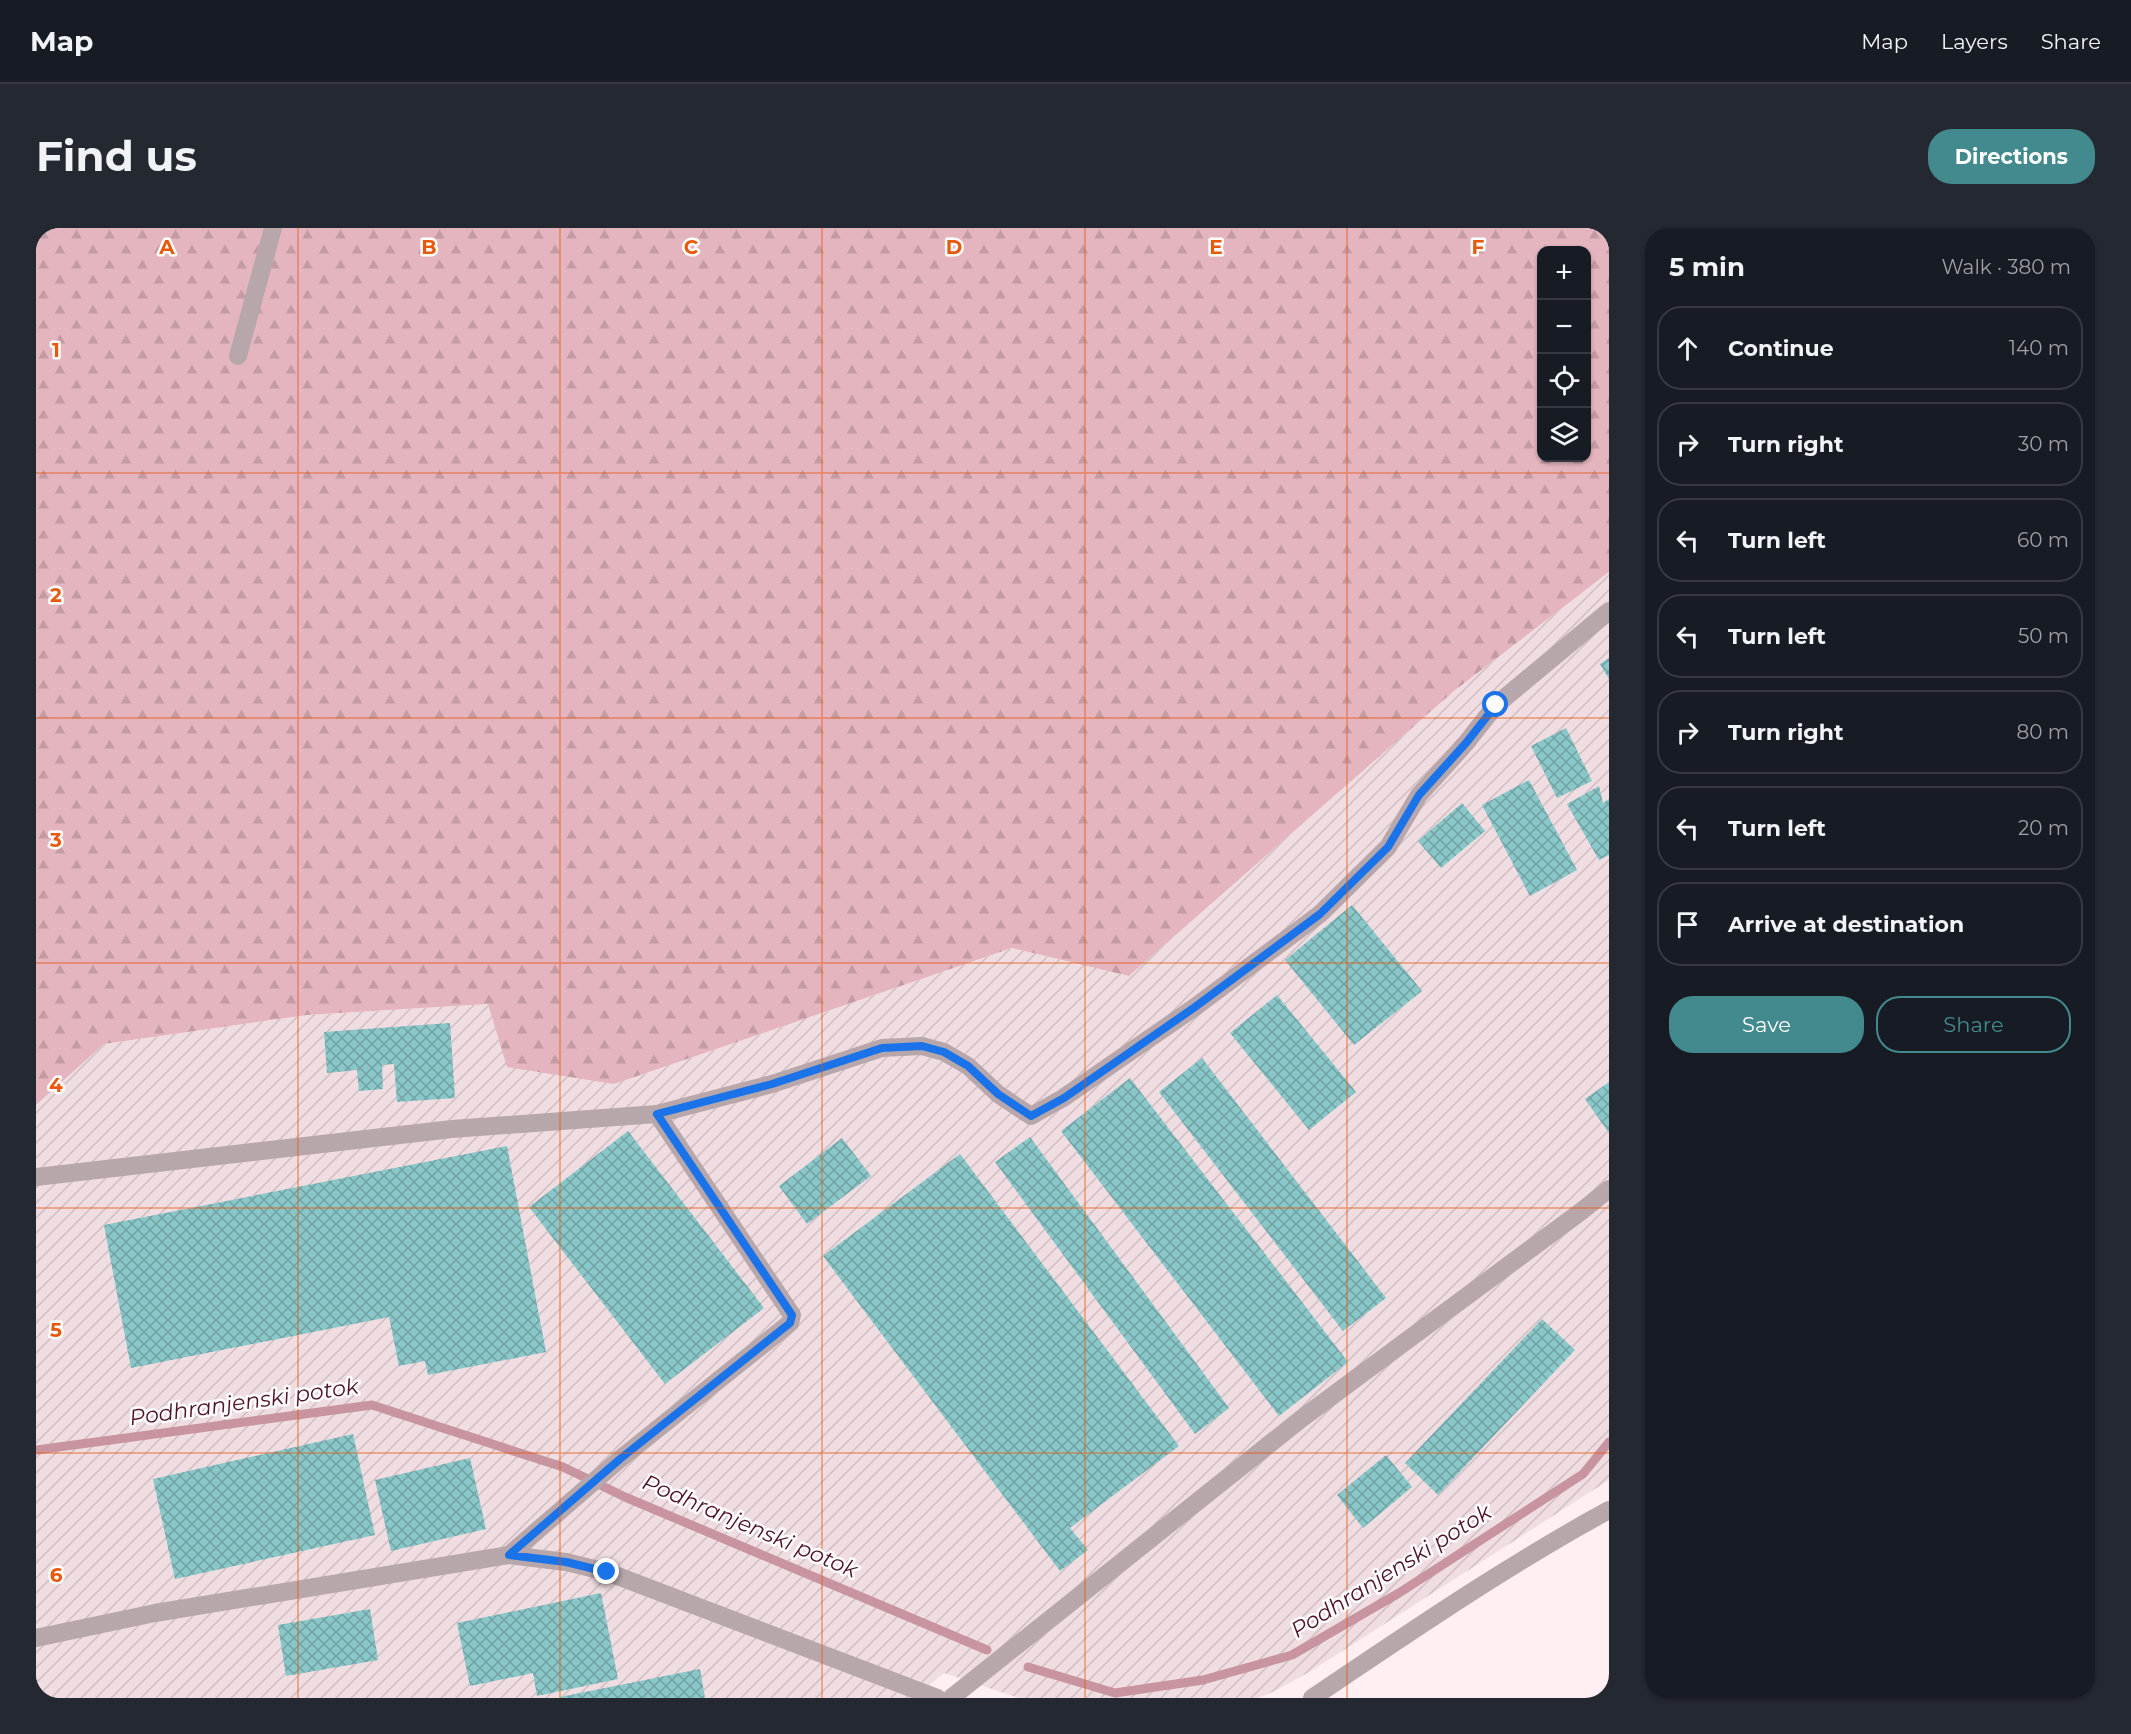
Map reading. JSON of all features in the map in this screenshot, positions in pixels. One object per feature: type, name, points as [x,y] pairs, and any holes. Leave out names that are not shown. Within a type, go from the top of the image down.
[{"type":"street","points":[[238,356],[273,228]]},
{"type":"street","points":[[36,1177],[452,1129],[657,1114],[772,1084],[882,1048],[922,1046],[944,1052],[968,1066],[998,1094],[1031,1116],[1064,1098],[1195,1007],[1320,914],[1388,847],[1419,795],[1466,743],[1496,705],[1609,610]]},
{"type":"street","points":[[509,1555],[620,1459],[790,1323],[792,1315],[657,1114]]},
{"type":"street","points":[[951,1698],[1301,1419],[1609,1189]]},
{"type":"street","points":[[1312,1698],[1473,1593],[1571,1531],[1609,1510]]},
{"type":"street","points":[[36,1638],[155,1613],[509,1555],[566,1562],[607,1572],[937,1698]]},
{"type":"shaded area","points":[[1609,572],[1609,1480],[1311,1671],[1257,1698],[1019,1698],[944,1673],[913,1698],[36,1698],[36,1105],[104,1044],[307,1015],[488,1004],[614,1084],[1012,948],[1129,976],[1454,691]]},
{"type":"green space","points":[[36,228],[1609,228],[1609,572],[1454,691],[1129,976],[1012,948],[614,1084],[507,1067],[488,1004],[307,1015],[104,1044],[36,1105]]},
{"type":"building","points":[[1609,658],[1609,679],[1600,664]]},
{"type":"building","points":[[1566,728],[1592,781],[1557,798],[1531,746]]},
{"type":"building","points":[[1529,780],[1577,870],[1530,896],[1482,805]]},
{"type":"building","points":[[1599,786],[1603,803],[1609,799],[1609,855],[1599,860],[1567,804]]},
{"type":"building","points":[[1462,803],[1485,831],[1441,868],[1418,841]]},
{"type":"building","points":[[1352,905],[1422,991],[1354,1045],[1285,960]]},
{"type":"building","points":[[1277,995],[1356,1092],[1309,1130],[1230,1033]]},
{"type":"building","points":[[450,1023],[455,1098],[397,1102],[394,1064],[382,1065],[383,1089],[359,1091],[357,1070],[327,1073],[324,1032]]},
{"type":"building","points":[[1202,1058],[1386,1298],[1343,1331],[1159,1092]]},
{"type":"building","points":[[1130,1078],[1348,1362],[1279,1416],[1061,1131]]},
{"type":"building","points":[[1609,1082],[1609,1133],[1585,1099]]},
{"type":"building","points":[[628,1131],[764,1308],[665,1384],[529,1207]]},
{"type":"building","points":[[1030,1137],[1229,1408],[1195,1434],[995,1162]]},
{"type":"building","points":[[842,1138],[871,1176],[807,1224],[779,1186]]},
{"type":"building","points":[[507,1146],[546,1352],[428,1375],[425,1361],[399,1366],[389,1317],[131,1368],[104,1225]]},
{"type":"building","points":[[960,1154],[1179,1446],[1070,1528],[1088,1550],[1060,1571],[823,1256]]},
{"type":"building","points":[[1542,1319],[1575,1350],[1438,1495],[1405,1463]]},
{"type":"building","points":[[353,1434],[375,1535],[175,1579],[153,1479]]},
{"type":"building","points":[[1386,1455],[1412,1487],[1363,1528],[1337,1495]]},
{"type":"building","points":[[470,1458],[486,1529],[391,1551],[375,1480]]},
{"type":"building","points":[[601,1593],[618,1679],[537,1696],[533,1673],[470,1686],[457,1623]]},
{"type":"building","points":[[370,1609],[378,1660],[286,1676],[278,1625]]},
{"type":"building","points":[[700,1669],[705,1698],[560,1698],[560,1697]]},
{"type":"waterway","name":"Podhranjenski potok","points":[[36,1450],[372,1405],[563,1467],[625,1497],[987,1650]]},
{"type":"waterway","name":"Podhranjenski potok","points":[[1028,1667],[1115,1693],[1203,1680],[1292,1655],[1399,1593],[1583,1474],[1609,1442]]},
{"type":"route","points":[[607,1572],[566,1562],[509,1555],[620,1459],[790,1323],[792,1315],[657,1114],[772,1084],[882,1048],[922,1046],[944,1052],[968,1066],[998,1094],[1031,1116],[1064,1098],[1195,1007],[1320,914],[1388,847],[1419,795],[1466,743],[1496,705]]}]
